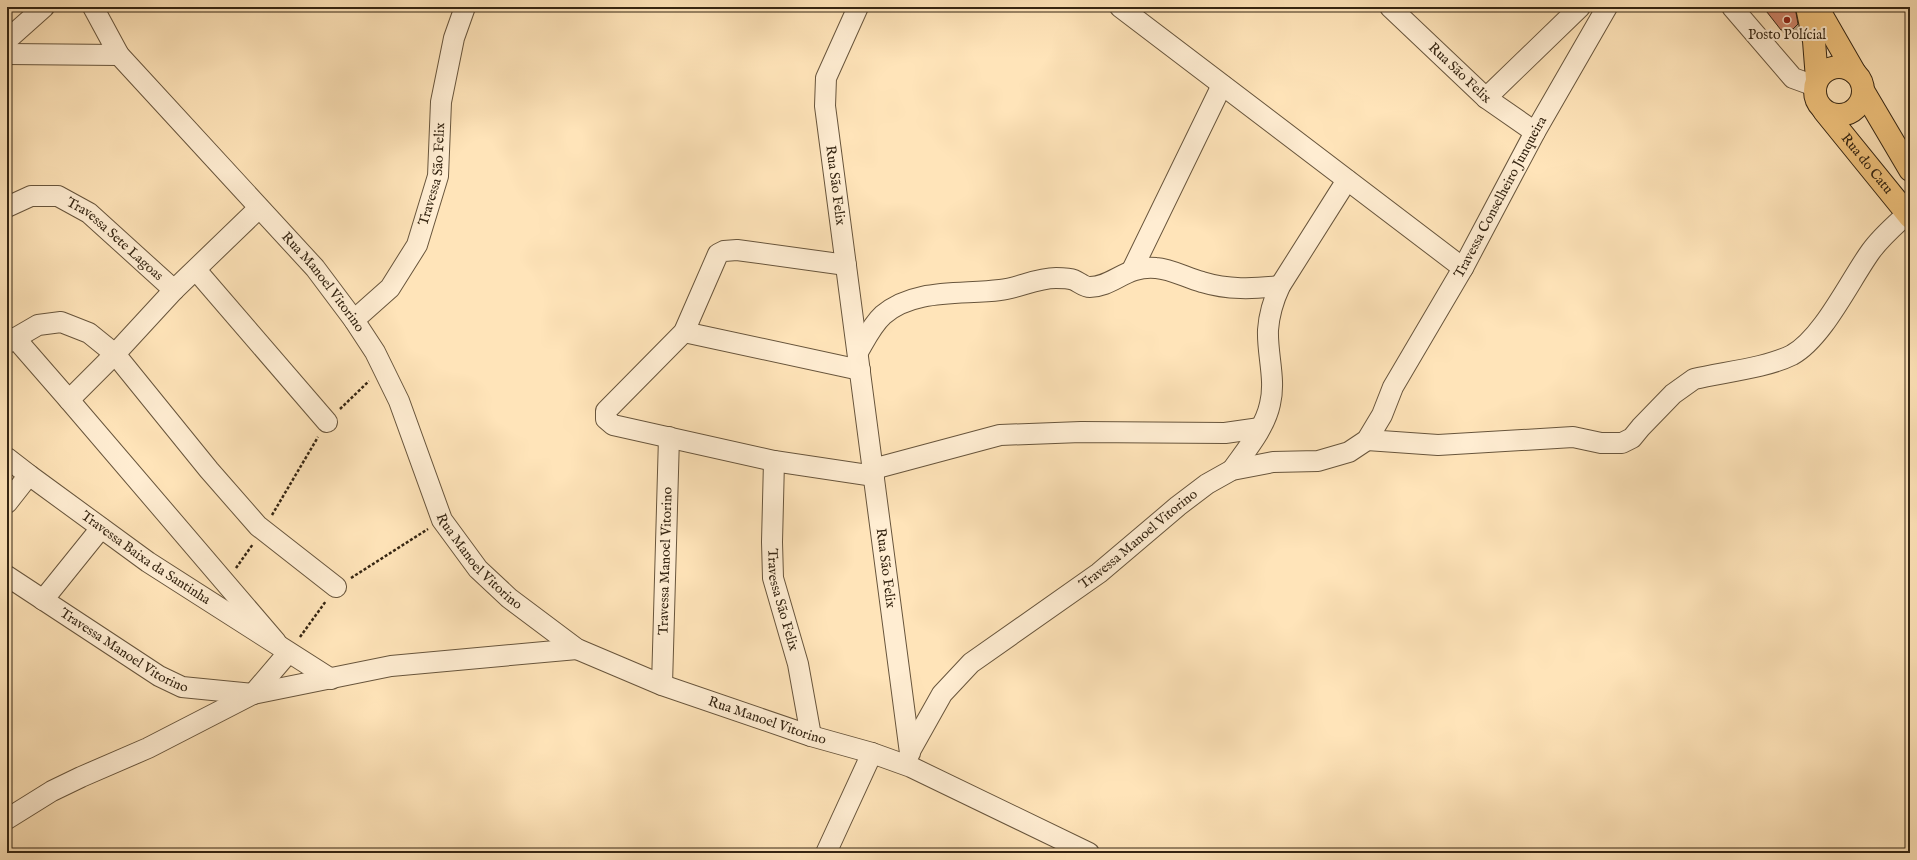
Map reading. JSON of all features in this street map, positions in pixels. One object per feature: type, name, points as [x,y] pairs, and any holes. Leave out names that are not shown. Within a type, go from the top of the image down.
[{"type":"main road","points":[[1807,7],[1814,42],[1816,100],[1824,111],[1838,116],[1853,111],[1862,100],[1859,82],[1842,67],[1828,69],[1816,83]]},
{"type":"main road","points":[[1817,7],[1910,170]]},
{"type":"main road","name":"Rua do Catu","points":[[1824,111],[1908,215]]},
{"type":"street","points":[[7,40],[44,7]]},
{"type":"street","name":"Rua Manoel Vitorino","points":[[93,7],[119,54],[315,268],[354,320],[375,352],[399,401],[442,520],[478,569],[510,598],[577,649],[662,685],[811,736],[872,753],[910,759],[1089,853]]},
{"type":"street","name":"Travessa São Felix","points":[[354,320],[390,288],[417,246],[438,176],[441,102],[454,38],[465,7]]},
{"type":"street","name":"Rua São Felix","points":[[858,7],[826,78],[825,106],[910,759]]},
{"type":"street","points":[[1120,7],[1463,268]]},
{"type":"street","name":"Rua São Felix","points":[[1390,7],[1486,98],[1535,132]]},
{"type":"street","points":[[1486,98],[1580,7]]},
{"type":"street","name":"Travessa Conselheiro Junqueira","points":[[1393,386],[1463,268],[1535,132],[1607,7]]},
{"type":"street","points":[[1732,7],[1793,78],[1816,83]]},
{"type":"street","points":[[7,54],[119,54]]},
{"type":"street","points":[[1132,270],[1222,85]]},
{"type":"street","points":[[1232,470],[1260,428],[1270,403],[1271,366],[1268,331],[1272,304],[1280,286],[1347,180]]},
{"type":"street","name":"Travessa Sete Lagoas","points":[[7,207],[31,196],[58,196],[89,214],[174,290]]},
{"type":"street","points":[[69,400],[115,354],[174,290],[259,208]]},
{"type":"street","points":[[1367,440],[1438,445],[1573,437],[1601,443],[1622,443],[1632,438],[1656,410],[1673,394],[1689,382],[1720,373],[1776,362],[1794,354],[1807,344],[1833,311],[1875,245],[1908,215]]},
{"type":"street","points":[[846,265],[737,250],[724,251],[718,254],[684,332],[606,411],[606,419],[613,425],[774,461],[873,472],[1000,435],[1081,432],[1224,433],[1260,428]]},
{"type":"street","points":[[684,332],[859,361],[870,331],[883,315],[904,302],[924,297],[1001,290],[1034,281],[1055,278],[1073,280],[1089,287],[1098,286],[1132,270],[1143,267],[1158,268],[1185,278],[1220,286],[1252,289],[1280,286]]},
{"type":"street","points":[[196,270],[327,422]]},
{"type":"street","points":[[253,694],[282,648],[69,400],[11,341],[38,325],[61,322],[89,333],[115,354],[210,470],[263,530],[336,587]]},
{"type":"street","name":"Travessa Manoel Vitorino","points":[[910,759],[942,694],[971,663],[1099,573],[1178,506],[1207,484],[1232,470],[1273,462],[1318,461],[1350,452],[1367,440],[1382,415],[1393,386]]},
{"type":"street","name":"Travessa Manoel Vitorino","points":[[662,685],[669,437]]},
{"type":"street","name":"Travessa Baixa da Santinha","points":[[7,458],[29,476],[148,562],[332,679]]},
{"type":"street","name":"Travessa São Felix","points":[[774,461],[772,542],[773,578],[798,664],[811,736]]},
{"type":"street","points":[[7,503],[29,476]]},
{"type":"street","points":[[43,600],[101,528]]},
{"type":"street","name":"Travessa Manoel Vitorino","points":[[7,576],[159,676],[182,686],[253,694]]},
{"type":"street","points":[[7,819],[46,795],[81,777],[148,748],[253,694],[391,666],[577,649]]},
{"type":"street","points":[[826,853],[872,753]]},
{"type":"path","points":[[226,583],[263,530],[327,422],[383,368]]},
{"type":"path","points":[[282,648],[336,587],[442,520]]},
{"type":"building","name":"Posto Polícial","points":[[1763,7],[1795,7],[1798,24],[1793,29],[1781,30]]},
{"type":"place","name":"Posto Polícial","points":[[1787,20]]}]
